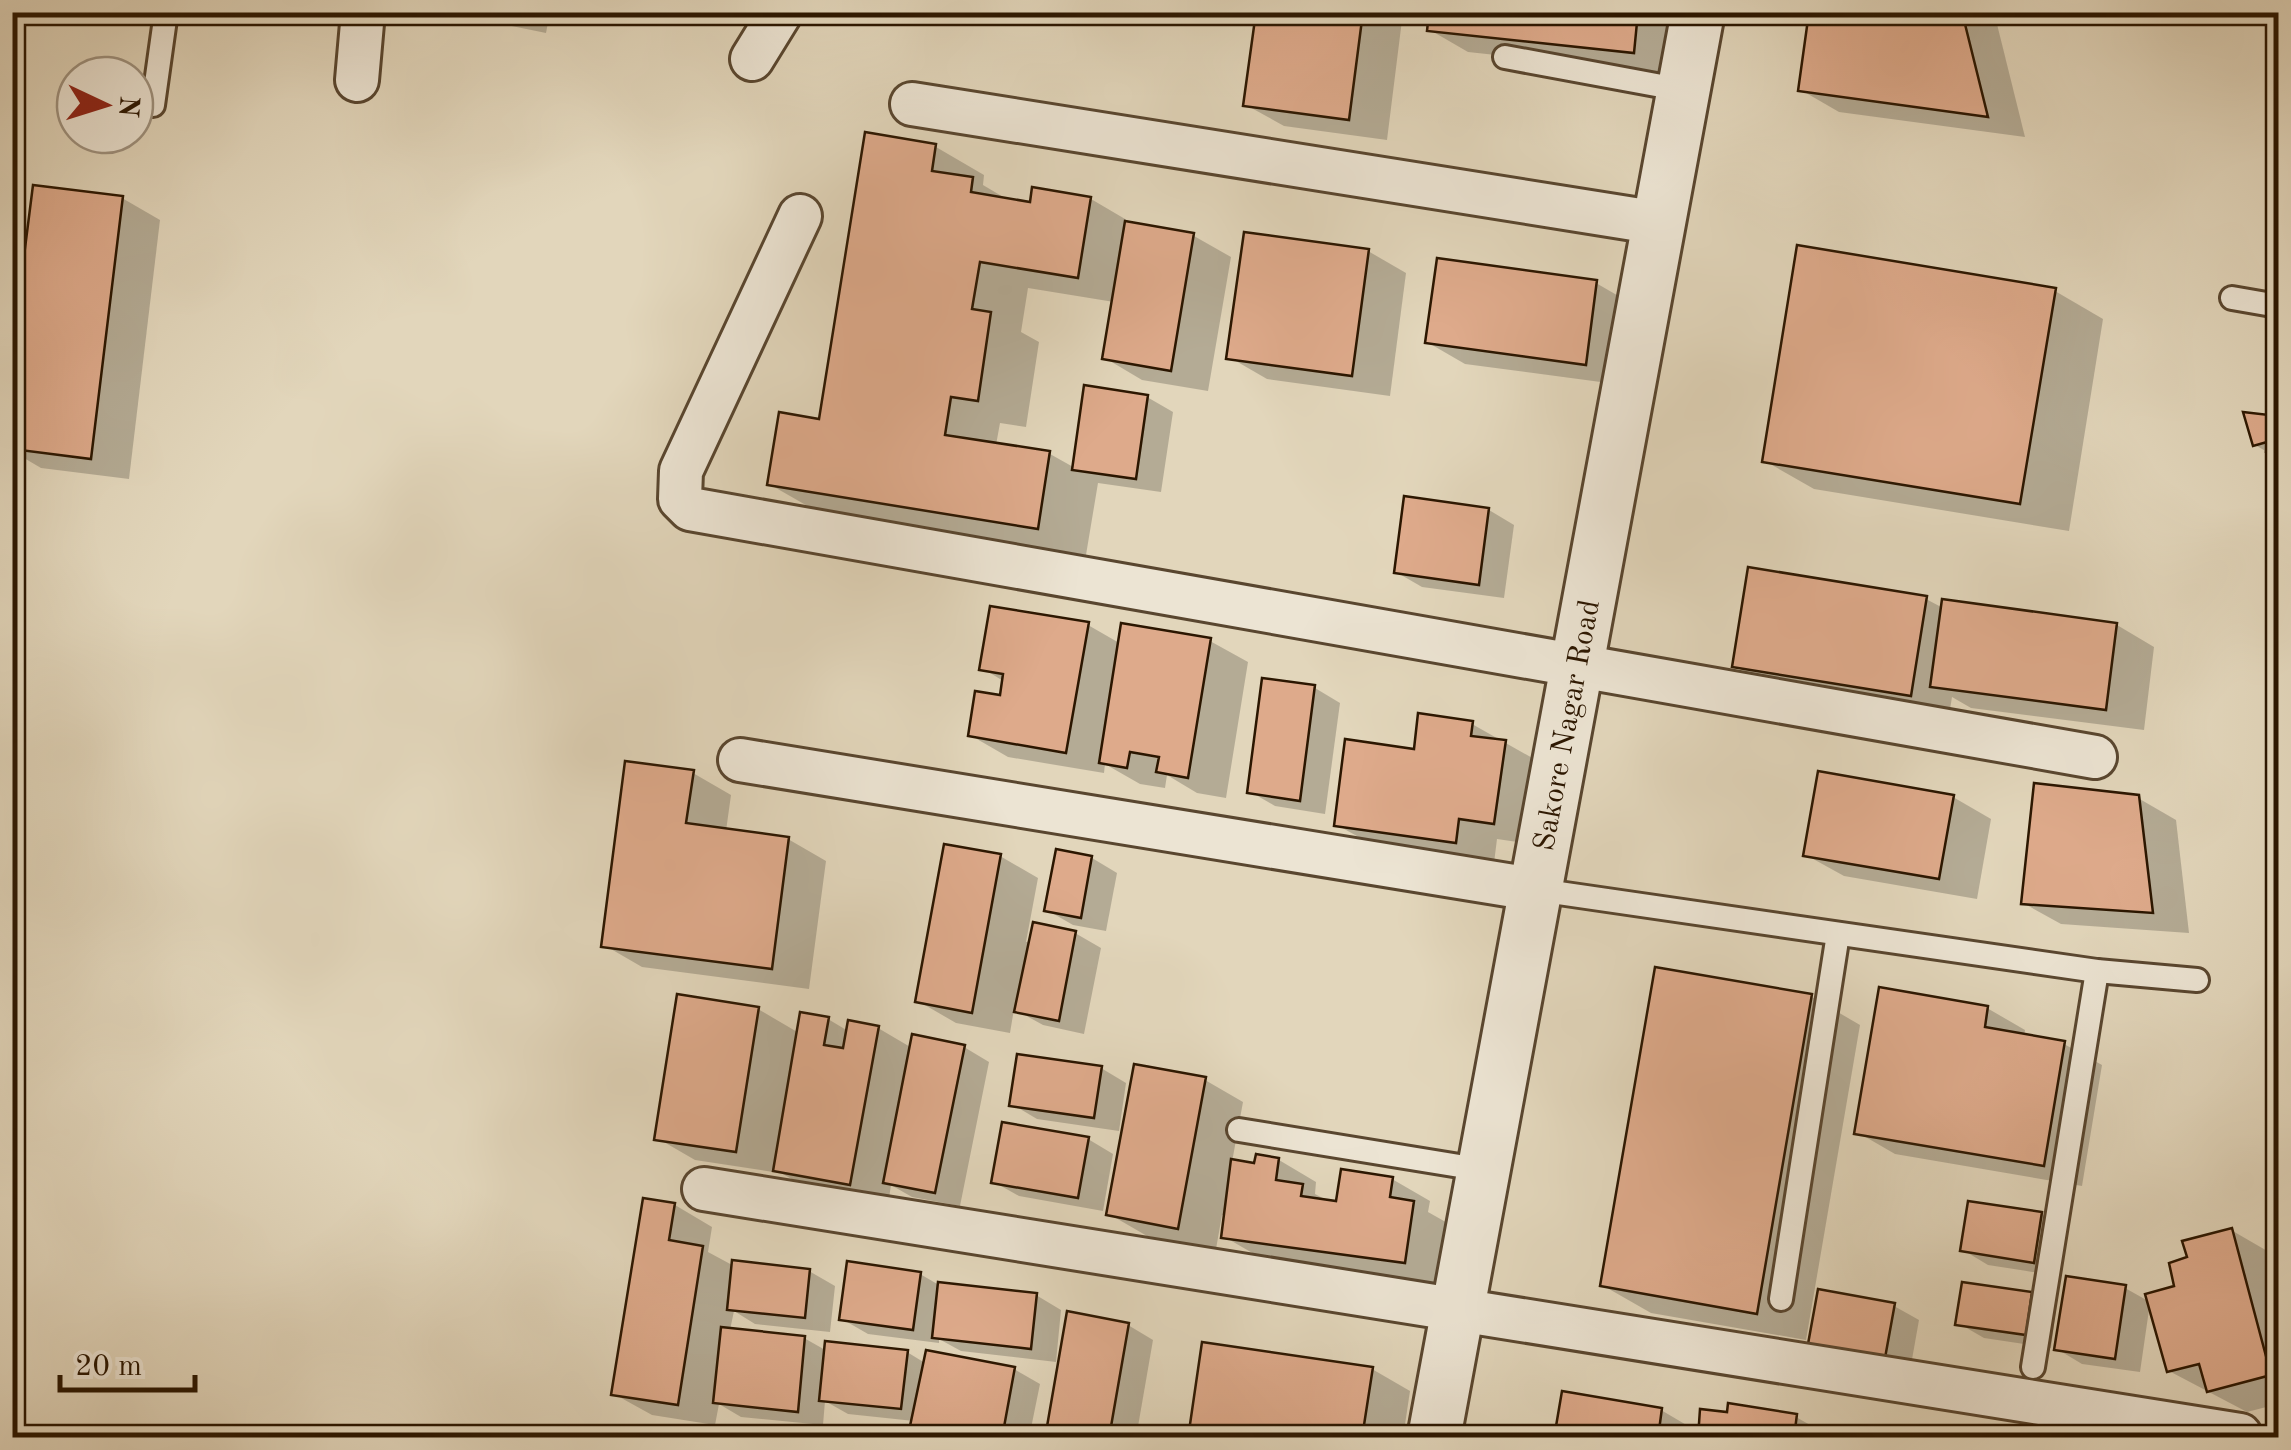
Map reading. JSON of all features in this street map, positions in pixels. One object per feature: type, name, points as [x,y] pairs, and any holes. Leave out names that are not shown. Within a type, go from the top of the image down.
[{"type":"street","points":[[357,80],[362,12]]},
{"type":"street","points":[[752,59],[780,12]]},
{"type":"street","name":"Sakore Nagar Road","points":[[1434,1438],[1698,12]]},
{"type":"street","points":[[912,104],[1659,223]]},
{"type":"street","points":[[800,216],[681,471],[680,499],[690,509],[2095,757]]},
{"type":"street","points":[[740,760],[1538,890]]},
{"type":"street","points":[[704,1189],[2240,1434]]},
{"type":"lane","points":[[155,97],[166,12]]},
{"type":"lane","points":[[1504,57],[1683,90]]},
{"type":"lane","points":[[2232,298],[2278,306]]},
{"type":"lane","points":[[1538,890],[2097,971],[2196,980]]},
{"type":"lane","points":[[1781,1299],[1838,934]]},
{"type":"lane","points":[[2032,1367],[2097,971]]},
{"type":"lane","points":[[1240,1130],[1484,1170]]},
{"type":"building","points":[[1256,12],[1363,12],[1349,120],[1243,106]]},
{"type":"building","points":[[1429,12],[1638,12],[1634,53],[1427,31]]},
{"type":"building","points":[[1809,12],[1962,12],[1988,117],[1798,91]]},
{"type":"building","points":[[865,132],[936,144],[932,171],[973,177],[971,192],[1030,202],[1032,187],[1091,197],[1078,278],[980,262],[972,309],[991,312],[978,401],[951,397],[945,435],[1050,451],[1038,529],[767,485],[779,412],[819,419]]},
{"type":"building","points":[[33,185],[123,196],[91,459],[12,449],[12,351]]},
{"type":"building","points":[[1125,221],[1194,233],[1171,371],[1102,359]]},
{"type":"building","points":[[1244,232],[1369,249],[1352,376],[1226,359]]},
{"type":"building","points":[[1797,245],[2056,288],[2020,504],[1762,462]]},
{"type":"building","points":[[1437,258],[1597,280],[1586,365],[1425,343]]},
{"type":"building","points":[[1084,385],[1148,395],[1136,479],[1072,470]]},
{"type":"building","points":[[2243,412],[2278,416],[2278,515],[2270,514],[2276,457],[2266,452],[2267,442],[2253,446]]},
{"type":"building","points":[[1404,496],[1489,508],[1479,585],[1394,573]]},
{"type":"building","points":[[1748,567],[1927,596],[1911,696],[1732,667]]},
{"type":"building","points":[[1942,599],[2117,623],[2106,710],[1930,687]]},
{"type":"building","points":[[990,606],[1089,622],[1066,753],[968,736],[975,691],[1000,695],[1003,674],[979,670]]},
{"type":"building","points":[[1121,623],[1211,638],[1188,778],[1156,772],[1159,757],[1130,752],[1127,768],[1099,763]]},
{"type":"building","points":[[1262,678],[1315,685],[1300,801],[1247,793]]},
{"type":"building","points":[[1418,713],[1473,721],[1471,736],[1506,740],[1494,824],[1459,819],[1456,843],[1334,826],[1345,739],[1414,749]]},
{"type":"building","points":[[625,761],[694,770],[686,823],[789,837],[772,969],[601,947]]},
{"type":"building","points":[[1818,771],[1954,795],[1939,879],[1803,856]]},
{"type":"building","points":[[2034,783],[2139,795],[2153,913],[2021,904]]},
{"type":"building","points":[[944,844],[1001,854],[972,1013],[915,1002]]},
{"type":"building","points":[[1056,849],[1092,856],[1081,918],[1044,911]]},
{"type":"building","points":[[1033,922],[1076,931],[1059,1021],[1014,1012]]},
{"type":"building","points":[[1655,967],[1812,994],[1757,1314],[1600,1286]]},
{"type":"building","points":[[1879,987],[1988,1006],[1985,1027],[2065,1041],[2044,1166],[1854,1134]]},
{"type":"building","points":[[677,994],[759,1007],[736,1152],[654,1140]]},
{"type":"building","points":[[800,1012],[829,1017],[824,1045],[843,1048],[848,1020],[879,1026],[850,1185],[773,1171]]},
{"type":"building","points":[[912,1034],[965,1045],[935,1193],[883,1183]]},
{"type":"building","points":[[1017,1054],[1102,1066],[1094,1118],[1009,1106]]},
{"type":"building","points":[[1134,1064],[1206,1077],[1178,1229],[1106,1215]]},
{"type":"building","points":[[1002,1122],[1089,1137],[1078,1198],[991,1183]]},
{"type":"building","points":[[1256,1154],[1279,1158],[1276,1180],[1303,1184],[1301,1196],[1336,1201],[1341,1169],[1393,1177],[1390,1197],[1414,1201],[1405,1263],[1221,1238],[1231,1159],[1254,1163]]},
{"type":"building","points":[[643,1198],[675,1203],[669,1240],[703,1246],[678,1405],[611,1395]]},
{"type":"building","points":[[1968,1201],[2042,1212],[2034,1263],[1960,1251]]},
{"type":"building","points":[[2232,1228],[2271,1375],[2207,1392],[2199,1364],[2167,1372],[2145,1294],[2174,1286],[2169,1263],[2187,1257],[2182,1241]]},
{"type":"building","points":[[732,1260],[810,1269],[805,1318],[727,1310]]},
{"type":"building","points":[[847,1261],[921,1272],[913,1330],[839,1320]]},
{"type":"building","points":[[2066,1276],[2126,1285],[2115,1359],[2054,1350]]},
{"type":"building","points":[[938,1282],[1037,1293],[1031,1349],[932,1338]]},
{"type":"building","points":[[1962,1282],[2032,1292],[2026,1335],[1955,1325]]},
{"type":"building","points":[[1818,1289],[1895,1303],[1883,1369],[1806,1355]]},
{"type":"building","points":[[1067,1311],[1129,1323],[1109,1438],[1045,1438]]},
{"type":"building","points":[[721,1327],[805,1336],[798,1412],[713,1403]]},
{"type":"building","points":[[825,1341],[908,1350],[901,1409],[819,1401]]},
{"type":"building","points":[[1202,1342],[1373,1367],[1362,1438],[1188,1438]]},
{"type":"building","points":[[926,1350],[1015,1367],[1002,1438],[973,1438],[910,1426]]},
{"type":"building","points":[[1562,1391],[1662,1408],[1658,1438],[1554,1438]]},
{"type":"building","points":[[1728,1403],[1797,1414],[1794,1438],[1698,1438],[1700,1409],[1727,1412]]}]
